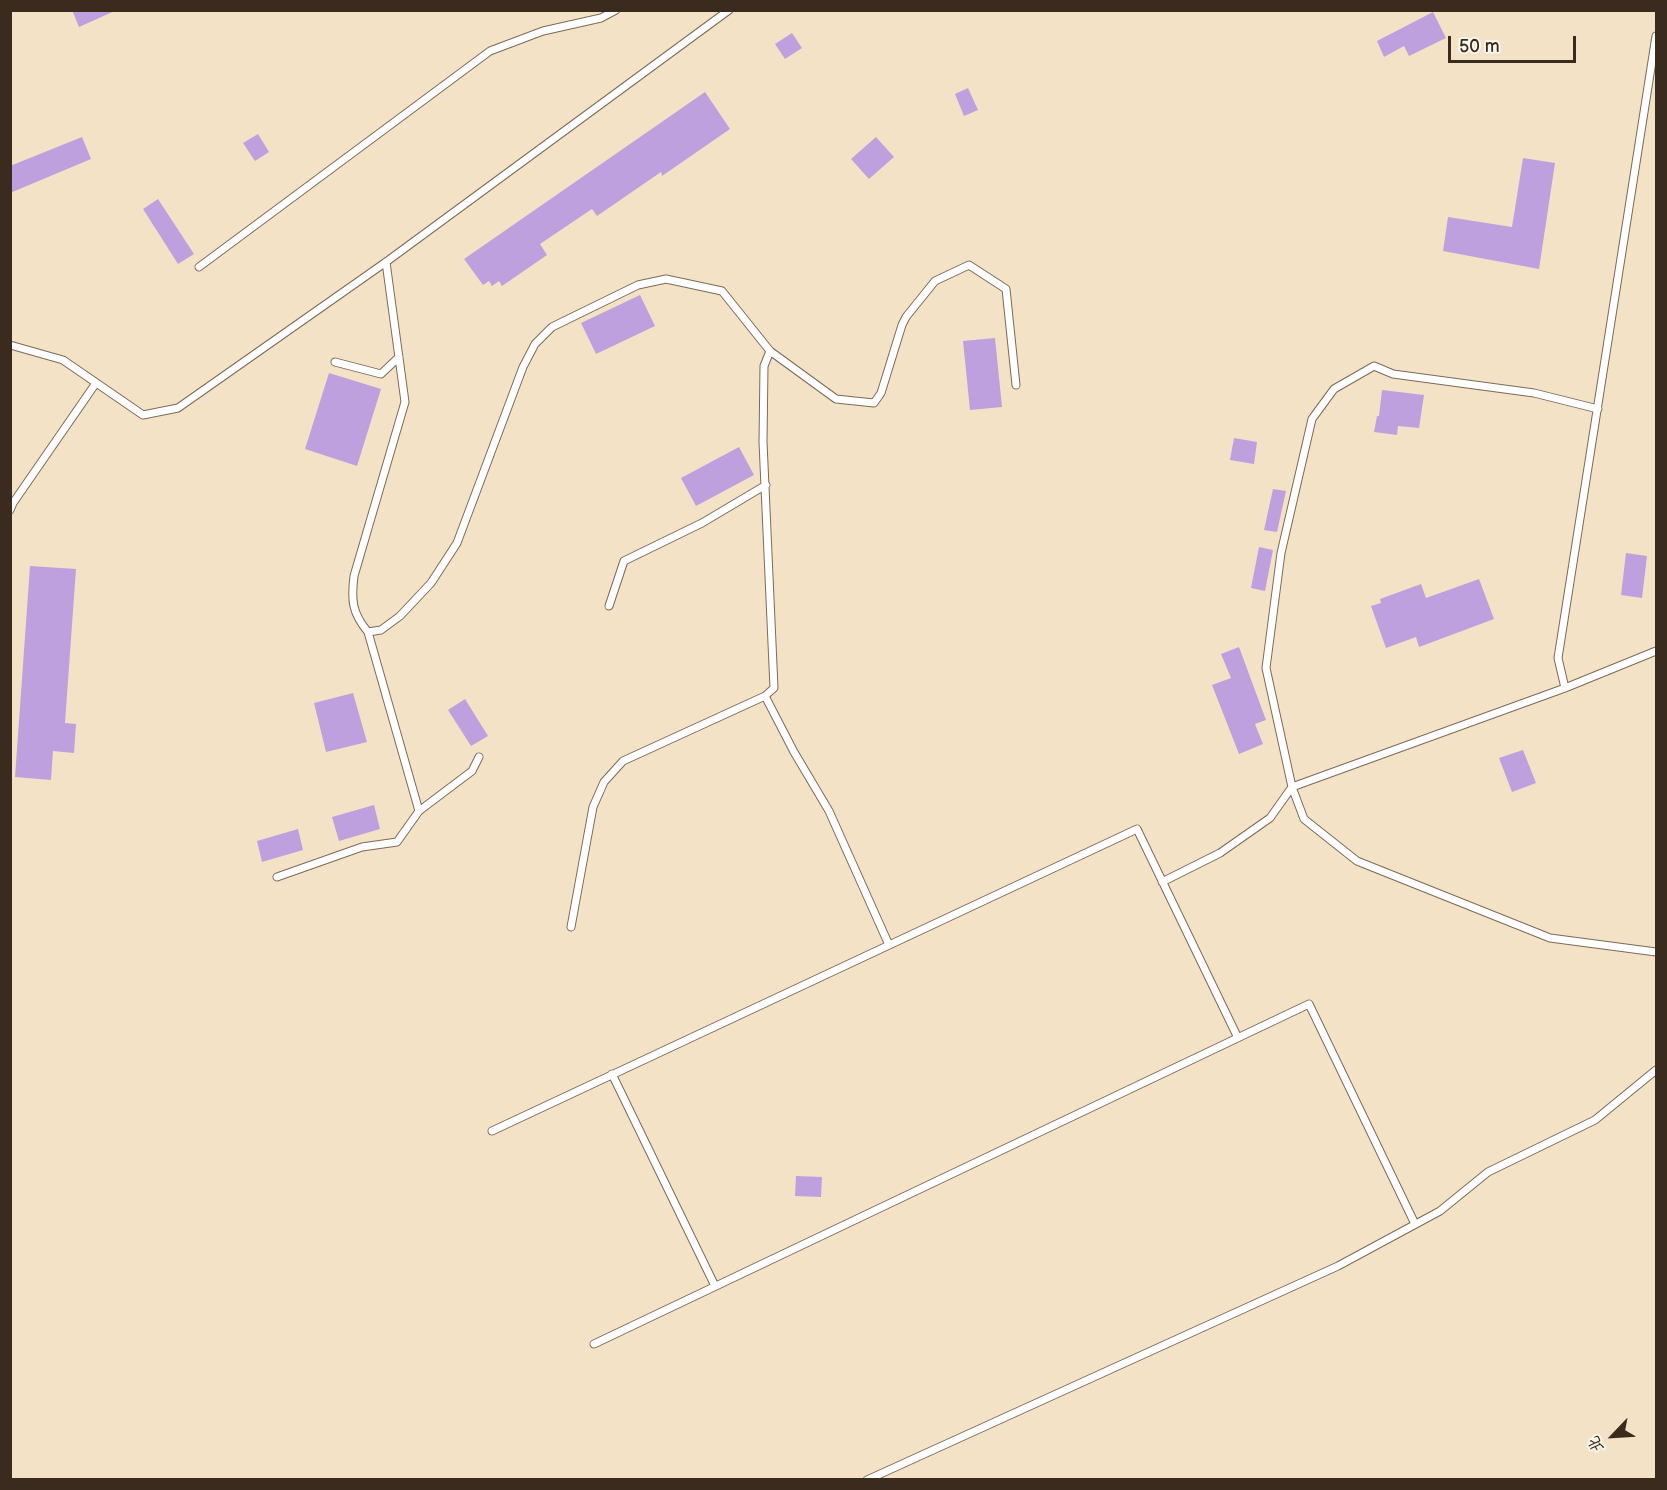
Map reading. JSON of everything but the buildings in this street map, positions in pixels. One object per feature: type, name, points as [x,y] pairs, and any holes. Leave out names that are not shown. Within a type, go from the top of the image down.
[{"type":"lane","points":[[199,267],[490,51],[543,31],[601,18],[616,10]]},
{"type":"lane","points":[[10,345],[63,360],[143,415],[178,408],[386,262],[729,10]]},
{"type":"lane","points":[[1566,688],[1558,658],[1656,36]]},
{"type":"lane","points":[[386,262],[405,402],[354,576],[351,597],[359,622],[368,632],[419,811]]},
{"type":"lane","points":[[368,632],[381,630],[400,616],[431,583],[457,543],[523,367],[535,344],[552,327],[638,285],[666,279],[722,291],[770,351],[836,399],[874,403],[881,393],[906,316],[935,281],[969,265],[1006,289],[1016,385]]},
{"type":"lane","points":[[571,927],[593,807],[604,782],[623,761],[765,696],[774,688],[764,442],[764,366],[770,351]]},
{"type":"lane","points":[[334,362],[381,374],[399,357]]},
{"type":"lane","points":[[1598,409],[1534,393],[1393,374],[1374,366],[1334,389],[1312,419],[1281,553],[1266,668],[1292,787],[1304,819],[1357,861],[1550,938],[1656,952]]},
{"type":"lane","points":[[10,510],[96,383]]},
{"type":"lane","points":[[609,606],[624,561],[702,523],[766,485]]},
{"type":"lane","points":[[1162,882],[1220,853],[1270,818],[1292,787],[1566,688],[1656,651]]},
{"type":"lane","points":[[765,696],[794,752],[829,811],[889,945]]},
{"type":"lane","points":[[277,878],[362,847],[397,842],[419,811],[472,771],[479,757]]},
{"type":"lane","points":[[492,1131],[1137,829],[1238,1038]]},
{"type":"lane","points":[[594,1344],[1309,1004],[1415,1224]]},
{"type":"lane","points":[[867,1479],[1338,1266],[1440,1211],[1488,1172],[1595,1120],[1656,1070]]},
{"type":"lane","points":[[612,1074],[715,1286]]}]
